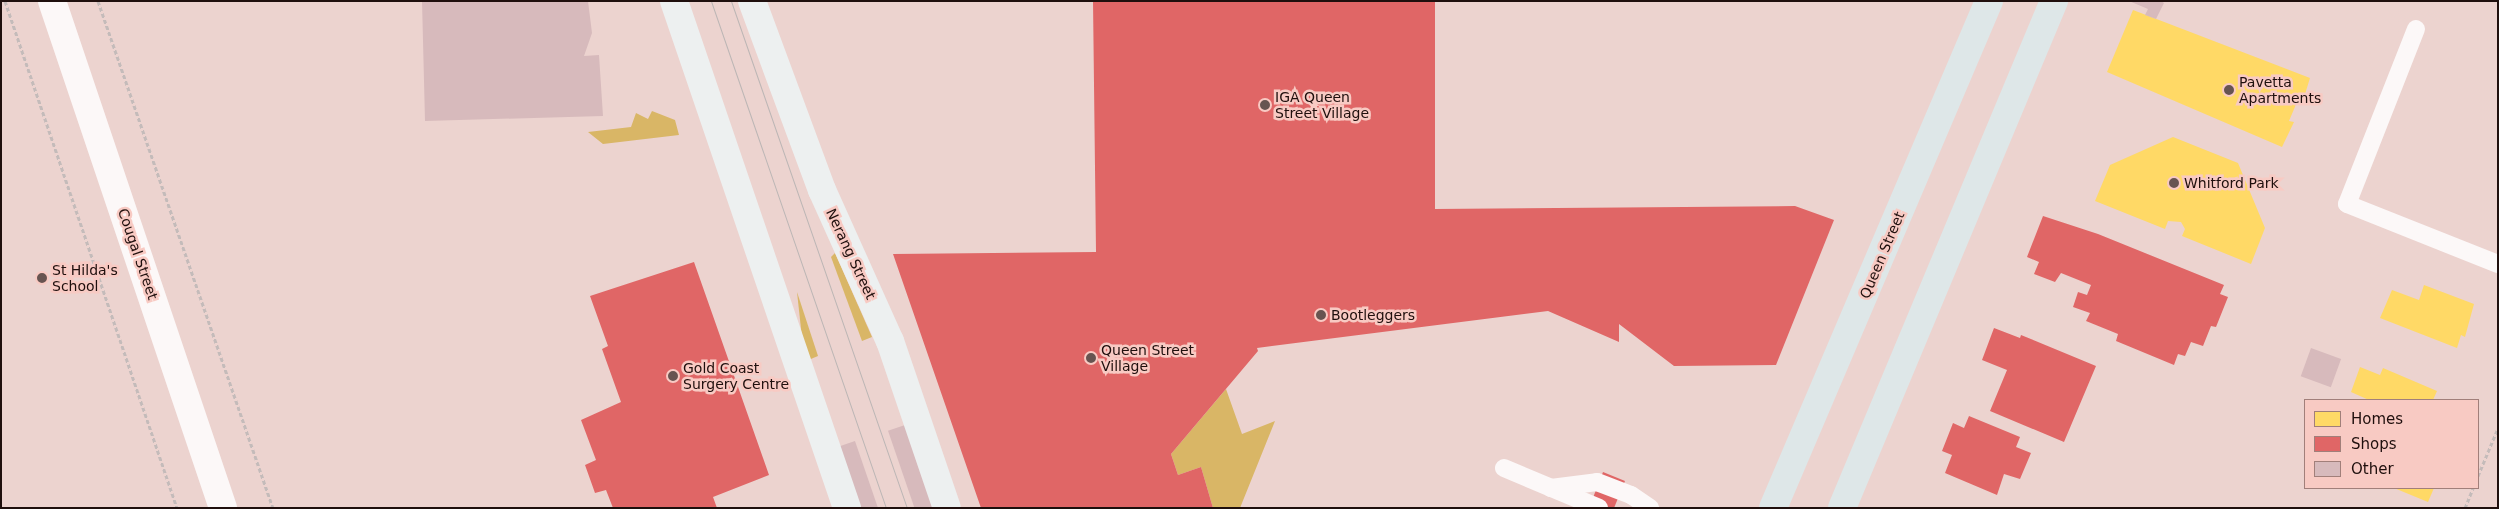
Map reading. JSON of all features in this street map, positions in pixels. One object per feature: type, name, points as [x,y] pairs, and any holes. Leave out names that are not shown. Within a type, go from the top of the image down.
[{"type":"main road","points":[[674,1],[847,508]]},
{"type":"main road","name":"Nerang Street","points":[[752,1],[822,190],[890,341],[947,508]]},
{"type":"main road","name":"Queen Street","points":[[1773,508],[1989,1]]},
{"type":"main road","points":[[1842,508],[2054,1]]},
{"type":"street","name":"Cougal Street","points":[[52,1],[223,508]]},
{"type":"lane","points":[[2416,29],[2347,204],[2498,264]]},
{"type":"lane","points":[[1504,468],[1599,508]]},
{"type":"lane","points":[[1551,488],[1597,482],[1631,495],[1650,508]]},
{"type":"path","points":[[5,1],[178,508]]},
{"type":"path","points":[[98,1],[273,508]]},
{"type":"path","points":[[2479,474],[2498,428]]},
{"type":"path","points":[[2465,508],[2473,489]]},
{"type":"shaded area","points":[[652,111],[675,120],[679,135],[603,144],[588,132],[631,127],[636,113],[648,119]]},
{"type":"shaded area","points":[[835,253],[872,337],[862,341],[831,257]]},
{"type":"shaded area","points":[[797,292],[818,356],[806,361],[803,347]]},
{"type":"shaded area","points":[[1226,389],[1242,434],[1275,421],[1240,508],[1213,508],[1201,467],[1178,475],[1171,454]]},
{"type":"building: Homes","name":"Pavetta Apartments","points":[[2133,10],[2310,78],[2302,104],[2297,102],[2289,121],[2294,122],[2282,147],[2107,72]]},
{"type":"building: Homes","name":"Whitford Park","points":[[2173,137],[2238,163],[2265,228],[2251,264],[2182,236],[2185,229],[2181,222],[2168,221],[2165,229],[2095,201],[2110,165]]},
{"type":"building: Homes","points":[[2424,285],[2474,304],[2465,337],[2461,335],[2457,348],[2380,318],[2392,290],[2419,300]]},
{"type":"building: Homes","points":[[2360,367],[2380,375],[2383,368],[2437,391],[2433,399],[2367,399],[2351,392]]},
{"type":"building: Homes","points":[[2396,489],[2434,489],[2428,502]]},
{"type":"building: Shops","name":"Queen Street Village","points":[[1093,1],[1435,1],[1435,209],[1795,206],[1834,220],[1776,365],[1674,366],[1619,324],[1619,342],[1548,311],[1257,348],[1258,351],[1171,454],[1178,475],[1201,467],[1213,508],[981,508],[893,254],[1096,252]]},
{"type":"building: Shops","points":[[2043,216],[2098,234],[2224,285],[2220,294],[2228,297],[2216,327],[2211,326],[2203,346],[2191,342],[2185,356],[2178,354],[2174,365],[2116,341],[2118,334],[2086,321],[2090,313],[2073,307],[2078,292],[2087,295],[2091,285],[2061,273],[2055,282],[2034,274],[2039,262],[2027,257]]},
{"type":"building: Shops","name":"Gold Coast Surgery Centre","points":[[694,262],[769,475],[713,497],[717,508],[613,508],[606,490],[595,493],[585,465],[596,460],[581,420],[621,402],[602,349],[608,346],[590,296]]},
{"type":"building: Shops","points":[[1994,328],[2020,338],[2021,335],[2096,366],[2064,442],[1990,411],[2007,370],[1982,360]]},
{"type":"building: Shops","points":[[1969,416],[2020,437],[2016,447],[2031,453],[2020,479],[2004,474],[1997,495],[1945,473],[1952,455],[1942,451],[1953,423],[1964,428]]},
{"type":"building: Shops","points":[[1603,472],[1625,481],[1614,508],[1589,508]]},
{"type":"building: Other","points":[[422,1],[588,1],[592,33],[584,56],[599,55],[603,116],[425,121]]},
{"type":"building: Other","points":[[2129,1],[2161,1],[2164,3],[2156,19],[2145,15],[2148,9]]},
{"type":"building: Other","points":[[2311,348],[2341,359],[2331,387],[2301,376]]},
{"type":"building: Other","points":[[905,425],[934,508],[915,508],[888,431]]},
{"type":"building: Other","points":[[855,441],[878,508],[860,508],[839,447]]},
{"type":"tram line","points":[[711,1],[886,508]]},
{"type":"tram line","points":[[731,1],[907,508]]},
{"type":"place","name":"Pavetta Apartments","points":[[2229,90]]},
{"type":"place","name":"IGA Queen Street Village","points":[[1265,105]]},
{"type":"place","name":"Whitford Park","points":[[2174,183]]},
{"type":"place","name":"St Hilda's School","points":[[42,278]]},
{"type":"place","name":"Bootleggers","points":[[1321,315]]},
{"type":"place","name":"Queen Street Village","points":[[1091,358]]},
{"type":"place","name":"Gold Coast Surgery Centre","points":[[673,376]]}]
